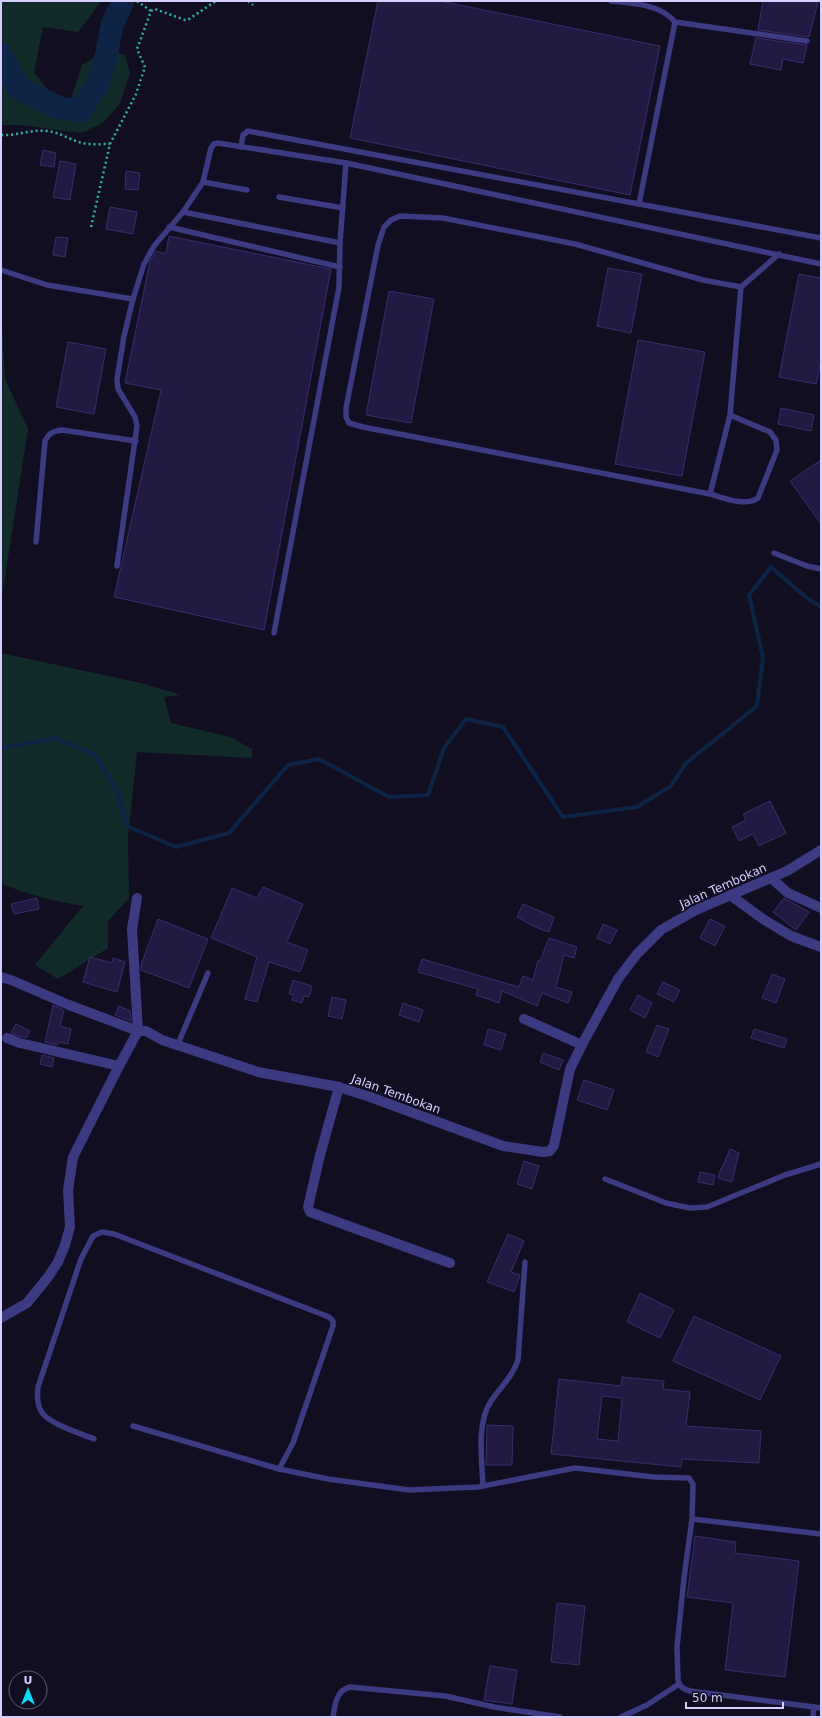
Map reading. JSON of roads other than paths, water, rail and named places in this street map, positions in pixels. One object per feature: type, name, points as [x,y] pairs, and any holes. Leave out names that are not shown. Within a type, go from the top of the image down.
[{"type":"street","name":"Jalan Tembokan","points":[[1,977],[69,1005],[138,1030],[146,1031],[162,1040],[178,1044],[207,1056],[258,1072],[339,1087],[503,1146],[543,1152],[550,1151],[554,1145],[570,1069],[618,979],[637,954],[661,930],[696,910],[730,895],[776,883],[786,871],[821,850]]},
{"type":"street","points":[[776,883],[821,908]]},
{"type":"street","points":[[730,895],[763,919],[791,936],[821,948]]},
{"type":"street","points":[[1,1318],[27,1303],[58,1262],[65,1246],[70,1227],[68,1190],[73,1157],[138,1030],[132,929],[137,898]]},
{"type":"street","points":[[524,1019],[582,1044]]},
{"type":"street","points":[[7,1038],[20,1043],[119,1066]]},
{"type":"street","points":[[339,1087],[320,1155],[308,1207],[310,1212],[450,1263]]},
{"type":"lane","points":[[610,1],[663,11],[671,16],[676,22],[807,42]]},
{"type":"lane","points":[[638,204],[676,22]]},
{"type":"lane","points":[[241,147],[243,134],[248,131],[821,238]]},
{"type":"lane","points":[[117,566],[137,426],[135,417],[118,389],[117,379],[124,336],[133,299],[144,264],[154,246],[183,212],[203,182],[211,148],[214,144],[218,143],[346,163],[821,264]]},
{"type":"lane","points":[[274,633],[339,287],[340,243],[346,163]]},
{"type":"lane","points":[[203,182],[247,190]]},
{"type":"lane","points":[[279,197],[342,208]]},
{"type":"lane","points":[[183,212],[340,243]]},
{"type":"lane","points":[[730,415],[770,432],[776,440],[777,450],[758,498],[754,501],[739,501],[710,494],[363,427],[349,423],[346,417],[346,408],[378,245],[384,227],[391,220],[400,216],[443,218],[574,244],[703,280],[741,287]]},
{"type":"lane","points":[[169,227],[340,267]]},
{"type":"lane","points":[[710,494],[730,415],[741,287],[779,254]]},
{"type":"lane","points":[[1,270],[46,285],[133,299]]},
{"type":"lane","points":[[36,542],[45,441],[48,435],[53,431],[62,430],[136,441]]},
{"type":"lane","points":[[774,553],[807,566],[821,568]]},
{"type":"lane","points":[[178,1044],[208,973]]},
{"type":"lane","points":[[605,1179],[666,1203],[690,1208],[707,1207],[785,1175],[821,1164]]},
{"type":"lane","points":[[94,1439],[51,1421],[41,1412],[37,1396],[38,1387],[81,1259],[93,1236],[102,1232],[114,1234],[329,1317],[333,1321],[333,1326],[293,1443],[279,1469]]},
{"type":"lane","points":[[483,1486],[482,1432],[484,1416],[490,1403],[515,1369],[518,1360],[525,1262]]},
{"type":"lane","points":[[133,1426],[279,1469],[328,1479],[409,1490],[483,1486],[575,1468],[654,1477],[689,1478],[693,1484],[692,1519],[677,1647],[679,1684],[685,1690],[690,1691],[821,1708]]},
{"type":"lane","points":[[692,1519],[821,1534]]},
{"type":"lane","points":[[621,1717],[647,1705],[679,1684]]},
{"type":"lane","points":[[333,1717],[337,1697],[344,1689],[350,1687],[445,1696],[494,1707],[560,1717]]},
{"type":"lane","points":[[814,1707],[814,1717]]},
{"type":"waterway","points":[[1,54],[18,88],[60,108],[80,111],[97,85],[106,57],[112,25],[123,1]]},
{"type":"waterway","points":[[1,748],[56,738],[95,755],[117,791],[127,826],[176,847],[229,833],[288,765],[319,759],[389,797],[428,795],[444,748],[466,719],[503,727],[563,817],[637,807],[671,786],[686,763],[757,706],[763,658],[749,595],[771,567],[808,599],[821,607]]}]
